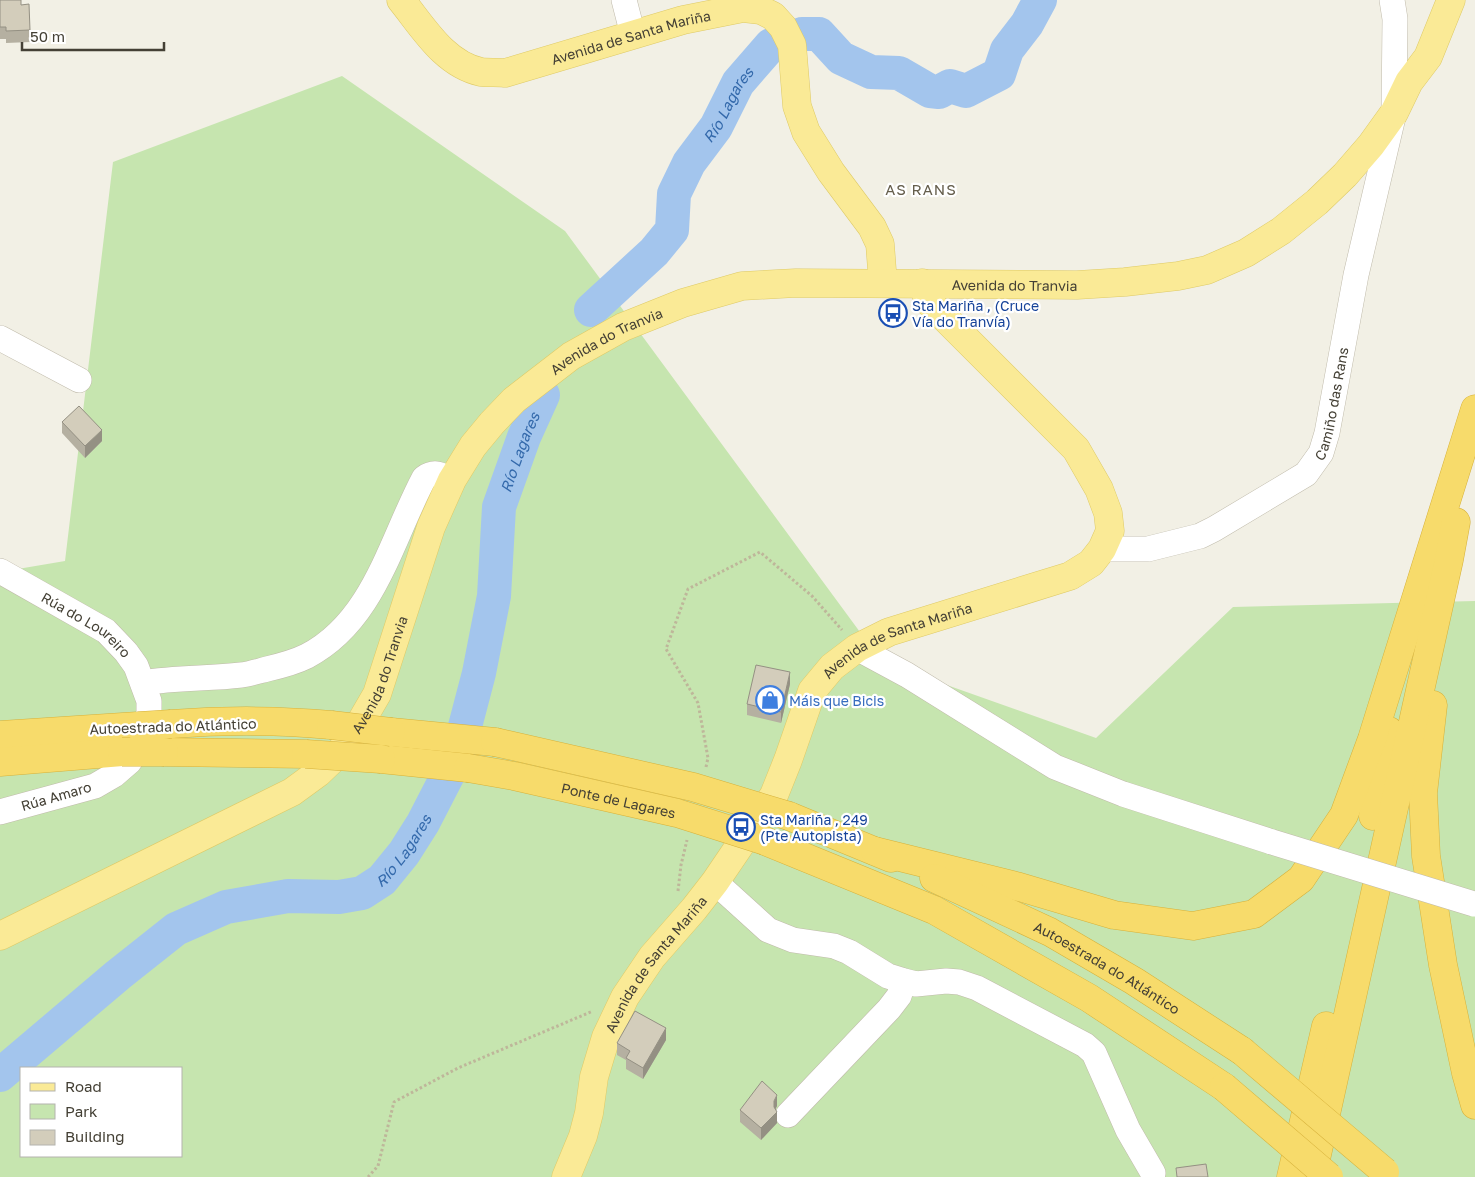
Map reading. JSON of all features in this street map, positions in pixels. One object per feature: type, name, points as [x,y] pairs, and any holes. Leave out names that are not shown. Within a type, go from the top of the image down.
[{"type":"highway","points":[[875,851],[1016,886],[1114,915],[1193,926],[1254,914],[1301,879],[1344,815],[1372,739],[1475,409]]},
{"type":"highway","points":[[1312,1177],[1449,560],[1475,413]]},
{"type":"highway","points":[[1449,560],[1443,643],[1430,725],[1424,802],[1426,856],[1443,965],[1466,1074],[1475,1105]]},
{"type":"highway","points":[[1291,1177],[1367,849],[1410,621]]},
{"type":"highway","name":"Autoestrada do Atlántico","points":[[0,735],[143,703],[171,724],[208,721],[307,723],[495,742]]},
{"type":"highway","name":"Ponte de Lagares","points":[[495,742],[693,787],[789,816]]},
{"type":"highway","name":"Autoestrada do Atlántico","points":[[0,762],[122,752],[164,752],[306,754],[468,768]]},
{"type":"highway","name":"Ponte de Lagares","points":[[468,768],[514,776],[677,813],[765,841],[934,910],[1089,998],[1224,1087],[1329,1177]]},
{"type":"highway","name":"Autoestrada do Atlántico","points":[[789,816],[875,851],[1050,932],[1134,981],[1242,1051],[1388,1174]]},
{"type":"main road","name":"Avenida de Santa Mariña","points":[[401,0],[444,53],[465,67],[482,72],[505,73],[683,20],[743,8],[761,10],[773,16],[783,27],[792,45],[797,106],[806,132],[831,172],[872,227],[880,244],[883,283]]},
{"type":"main road","name":"Avenida do Tranvia","points":[[1410,82],[1414,52],[1431,0]]},
{"type":"main road","name":"Avenida do Tranvia","points":[[0,936],[292,792],[318,773],[340,752],[378,694],[431,527],[452,480],[473,446],[514,400],[571,356],[623,327],[683,303],[742,286],[796,283],[1077,285],[1178,276],[1207,270],[1246,253],[1281,231],[1317,202],[1345,175],[1371,145],[1394,113],[1410,82],[1428,57],[1451,0]]},
{"type":"main road","name":"Avenida de Santa Mariña","points":[[566,1177],[583,1136],[589,1113],[594,1077],[606,1037],[625,997],[652,957],[715,882],[774,794],[812,691],[832,667],[857,648],[889,632],[1070,576],[1091,562],[1102,549],[1110,530],[1108,513],[1099,489],[1076,449],[929,302],[922,283]]},
{"type":"street","points":[[624,0],[633,34]]},
{"type":"street","name":"Camiño das Rans","points":[[1102,549],[1148,549],[1200,536],[1306,474],[1321,453],[1327,433],[1356,275],[1394,113],[1395,19],[1392,0]]},
{"type":"street","points":[[0,338],[79,380]]},
{"type":"street","points":[[143,703],[159,680],[243,675],[279,666],[306,656],[332,639],[354,617],[371,591],[424,478],[436,472],[452,480]]},
{"type":"street","name":"Rúa do Loureiro","points":[[0,571],[106,631],[126,652],[136,666],[143,703]]},
{"type":"street","points":[[857,648],[907,675],[1055,767],[1123,794],[1474,905]]},
{"type":"street","name":"Rúa Amaro","points":[[0,812],[95,786],[114,775],[129,762],[143,742],[149,723],[143,703]]},
{"type":"street","points":[[715,882],[768,930],[793,940],[834,946],[849,952],[888,976],[904,981],[916,984],[946,981],[968,985],[1085,1045],[1094,1053],[1128,1130],[1153,1173]]},
{"type":"street","points":[[788,1116],[889,1009],[899,996],[904,981]]},
{"type":"path","points":[[705,767],[708,758],[698,703],[666,649],[688,589],[760,552],[812,596],[857,648]]},
{"type":"path","points":[[678,894],[680,865],[687,838]]},
{"type":"path","points":[[368,1177],[378,1166],[394,1102],[458,1068],[625,997]]},
{"type":"green space","points":[[342,76],[565,231],[882,662],[1096,738],[1233,607],[1475,601],[1475,1177],[0,1177],[0,572],[65,561],[113,162]]},
{"type":"building","points":[[0,0],[21,0],[21,5],[29,4],[30,30],[6,31],[6,27],[0,27]]},
{"type":"building","points":[[79,406],[102,430],[85,446],[62,422]]},
{"type":"building","points":[[756,665],[790,672],[781,712],[747,704]]},
{"type":"building","points":[[635,1011],[666,1028],[643,1068],[626,1058],[630,1051],[617,1043]]},
{"type":"building","points":[[762,1081],[777,1095],[774,1107],[777,1112],[761,1128],[740,1110]]},
{"type":"building","points":[[1206,1164],[1208,1177],[1177,1177],[1176,1168]]},
{"type":"waterway","name":"Río Lagares","points":[[802,34],[819,34],[841,58],[871,72],[899,73],[930,91],[939,92],[950,86],[966,91],[999,74],[1007,50],[1027,24],[1040,0]]},
{"type":"waterway","name":"Río Lagares","points":[[591,310],[654,252],[672,230],[674,194],[689,163],[716,127],[738,83],[771,45]]},
{"type":"waterway","name":"Río Lagares","points":[[0,1075],[118,975],[176,929],[226,907],[288,896],[339,897],[362,893],[382,880],[404,853],[423,823],[457,757],[479,673],[494,596],[499,507],[524,437],[543,395]]},
{"type":"place","name":"Sta Mariña , (Cruce Vía do Tranvía)","points":[[893,313]]},
{"type":"place","name":"Máis que Bicis","points":[[770,700]]},
{"type":"place","name":"Sta Mariña , 249 (Pte Autopista)","points":[[741,827]]},
{"type":"district","name":"AS RANS","points":[[921,189]]}]
